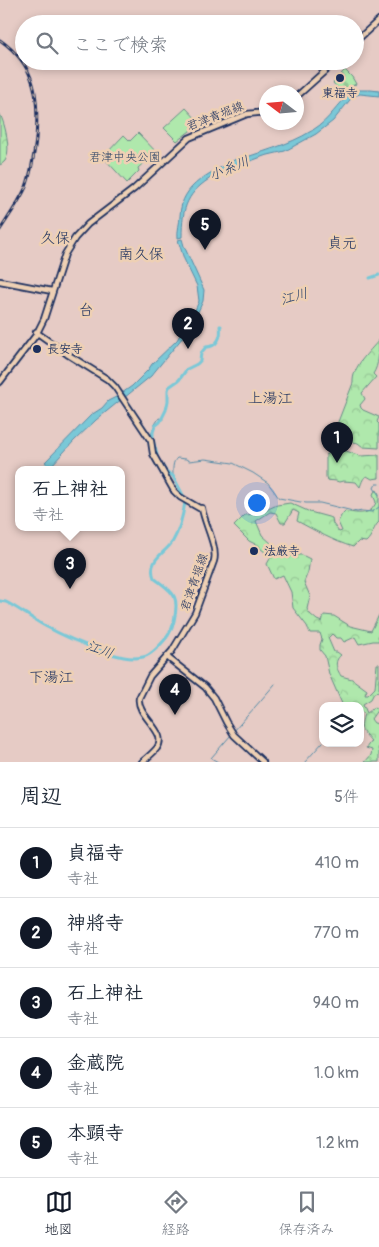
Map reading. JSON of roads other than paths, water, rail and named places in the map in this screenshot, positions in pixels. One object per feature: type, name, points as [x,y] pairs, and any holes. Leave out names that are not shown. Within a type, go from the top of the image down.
[{"type":"main road","points":[[364,35],[379,21]]},
{"type":"main road","points":[[304,89],[325,70]]},
{"type":"main road","name":"君津青堀線","points":[[142,762],[158,748],[160,739],[139,707],[139,698],[150,676],[172,651],[195,613],[215,557],[215,552],[202,508],[182,499],[176,494],[153,454],[149,439],[117,389],[102,376],[36,332],[65,254],[78,234],[91,221],[134,189],[184,141],[193,135],[242,116],[259,112]]},
{"type":"main road","points":[[0,281],[51,291]]},
{"type":"main road","points":[[0,381],[36,332]]},
{"type":"main road","points":[[167,657],[206,687],[214,698],[230,730],[264,762]]},
{"type":"water","points":[[357,90],[379,91],[379,96],[360,94],[353,96],[333,121],[316,134],[285,151],[243,164],[241,159],[284,144],[311,131],[320,125],[347,97]]},
{"type":"water","points":[[236,159],[239,165],[226,169],[214,176],[192,194],[183,217],[182,237],[178,238],[182,205],[186,195],[199,180]]},
{"type":"water","points":[[182,239],[204,290],[203,301],[191,327],[197,328],[183,337],[151,376],[124,398],[121,394],[132,386],[177,340],[199,301],[197,286],[184,259],[178,240]]},
{"type":"water","points":[[120,395],[122,399],[96,420],[51,466],[45,462],[91,415],[102,408],[108,401]]},
{"type":"waterway","name":"江川","points":[[370,278],[379,275]]},
{"type":"waterway","name":"江川","points":[[157,455],[153,432],[166,410],[169,387],[179,380],[187,369],[200,361],[201,353],[206,347],[210,347],[218,341],[221,326]]},
{"type":"waterway","points":[[175,330],[180,335]]},
{"type":"waterway","name":"江川","points":[[151,436],[159,418],[163,419]]},
{"type":"waterway","points":[[173,476],[174,464],[177,458],[189,461],[205,459],[233,463],[268,483],[279,498],[306,503],[320,503],[357,512],[372,512],[379,507]]},
{"type":"waterway","name":"小糸川","points":[[46,466],[50,461]]},
{"type":"waterway","name":"江川","points":[[159,461],[166,471],[173,476],[185,499]]},
{"type":"waterway","points":[[379,484],[376,484],[374,488],[379,495]]},
{"type":"waterway","name":"江川","points":[[0,601],[6,602],[73,640],[112,654],[137,658],[147,656],[164,641],[173,625],[176,612],[175,599],[170,591],[154,578],[152,571],[155,561],[173,541],[181,522],[185,502]]},
{"type":"waterway","points":[[234,731],[275,684]]},
{"type":"waterway","points":[[218,762],[211,758],[231,735]]},
{"type":"waterway","points":[[305,762],[319,746]]},
{"type":"railway","points":[[0,40],[15,53]]},
{"type":"railway","points":[[0,230],[26,187],[32,163],[36,139],[37,110],[33,84],[27,70]]},
{"type":"place","name":"東福寺","points":[[340,78]]},
{"type":"place","name":"本顕寺","points":[[205,250]]},
{"type":"place","name":"長安寺","points":[[37,349]]},
{"type":"place","name":"神將寺","points":[[188,349]]},
{"type":"place","name":"貞福寺","points":[[337,463]]},
{"type":"place","name":"法厳寺","points":[[254,551]]},
{"type":"place","name":"石上神社","points":[[70,589]]},
{"type":"place","name":"金蔵院","points":[[175,715]]},
{"type":"district","name":"久保","points":[[55,238]]},
{"type":"district","name":"貞元","points":[[342,243]]},
{"type":"district","name":"南久保","points":[[141,254]]},
{"type":"district","name":"台","points":[[86,310]]},
{"type":"district","name":"上湯江","points":[[270,398]]},
{"type":"district","name":"下湯江","points":[[51,677]]},
{"type":"park label","name":"君津中央公園","points":[[125,157]]}]
